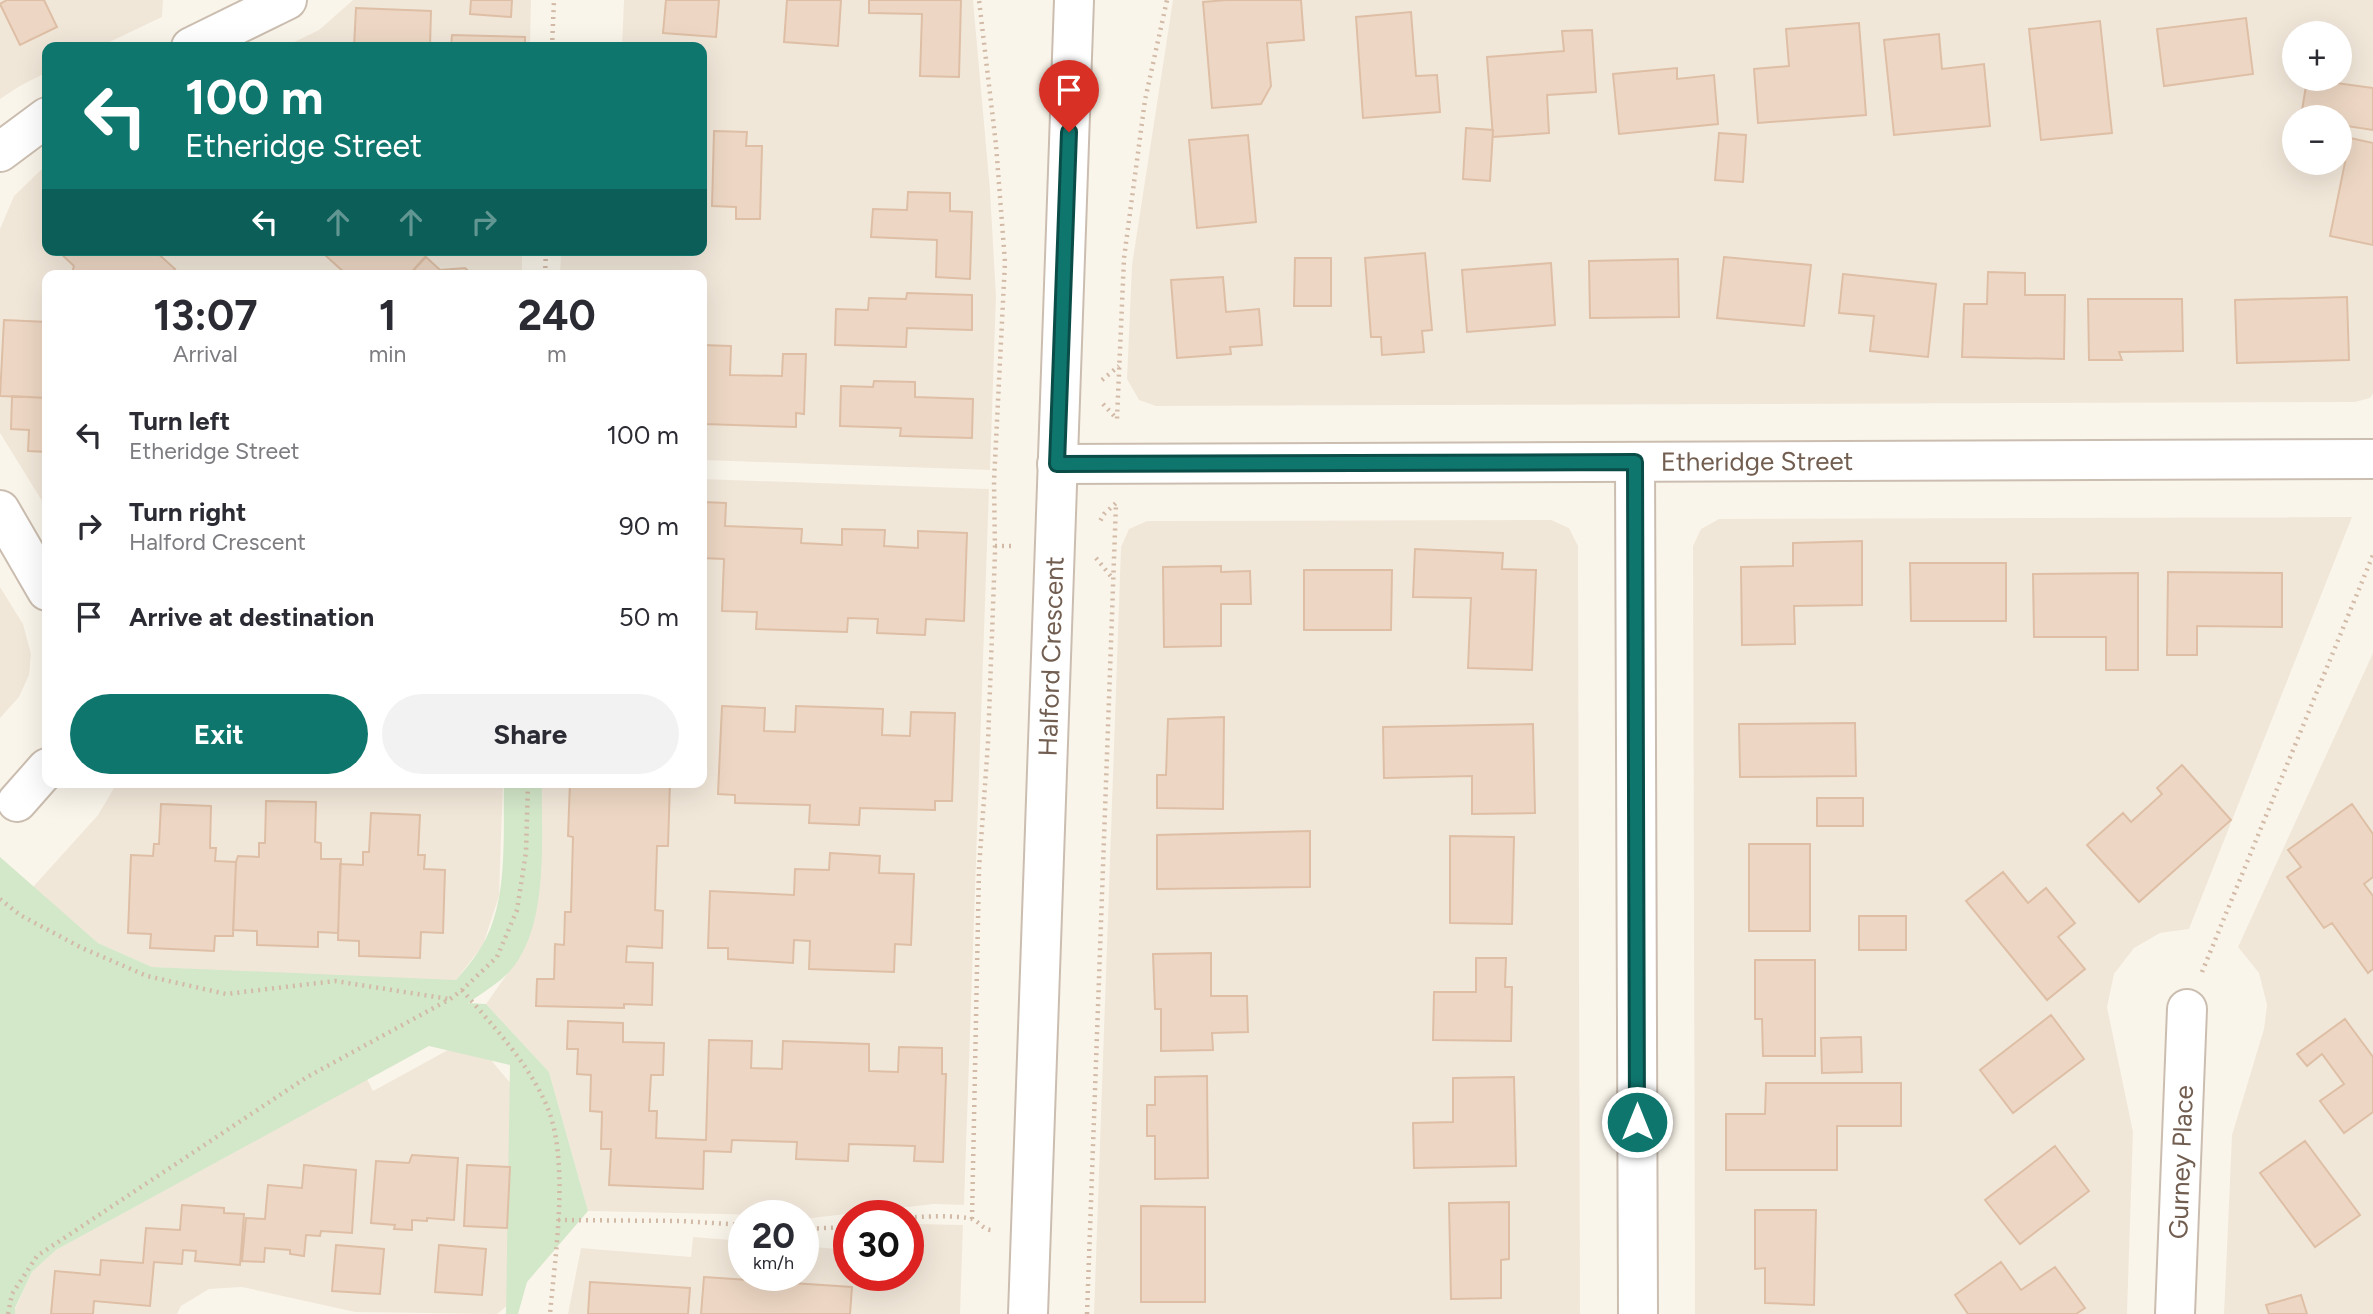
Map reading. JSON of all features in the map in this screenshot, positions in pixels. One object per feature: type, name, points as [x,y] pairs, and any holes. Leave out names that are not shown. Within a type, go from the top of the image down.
[{"type":"street","points":[[201,42],[287,0]]},
{"type":"street","name":"Halford Crescent","points":[[1028,1314],[1074,0]]},
{"type":"street","points":[[0,152],[42,121]]},
{"type":"street","name":"Etheridge Street","points":[[1057,464],[2373,460]]},
{"type":"street","points":[[1635,462],[1638,1314]]},
{"type":"street","points":[[0,510],[42,582]]},
{"type":"street","points":[[17,802],[42,774]]},
{"type":"street","name":"Gurney Place","points":[[2175,1314],[2187,1009]]},
{"type":"path","points":[[552,42],[554,0]]},
{"type":"path","points":[[972,1219],[979,869],[988,743],[995,552],[994,481],[1005,262],[996,145],[979,0]]},
{"type":"path","points":[[1100,397],[1103,406],[1117,419],[1124,258],[1145,100],[1167,0]]},
{"type":"path","points":[[1097,388],[1104,377],[1119,366]]},
{"type":"path","points":[[1087,1314],[1116,503],[1104,513],[1098,525]]},
{"type":"path","points":[[1094,545],[1095,557],[1113,579]]},
{"type":"path","points":[[2187,1009],[2373,555]]},
{"type":"path","points":[[8,1314],[12,1294],[37,1256],[307,1077],[450,999],[497,957],[517,910],[526,852],[528,788]]},
{"type":"path","points":[[0,900],[20,915],[82,948],[148,976],[226,994],[335,981],[450,999]]},
{"type":"path","points":[[462,990],[514,1051],[546,1103],[558,1149],[558,1220],[550,1314]]},
{"type":"path","points":[[924,1216],[972,1219],[986,1230],[1030,1229]]},
{"type":"path","points":[[558,1220],[728,1224]]},
{"type":"shaded area","points":[[0,0],[163,0],[162,17],[110,42],[42,42],[42,75],[0,99]]},
{"type":"shaded area","points":[[353,0],[531,0],[530,42],[294,42],[319,30]]},
{"type":"shaded area","points":[[624,0],[973,0],[990,190],[996,296],[990,470],[707,460],[707,270],[560,270],[561,256],[707,256],[707,42],[622,42]]},
{"type":"shaded area","points":[[1173,0],[2373,0],[2373,394],[2370,398],[2355,402],[1156,406],[1139,400],[1127,379],[1132,265]]},
{"type":"shaded area","points":[[42,169],[42,256],[522,256],[522,270],[42,270],[42,501],[0,433],[0,229],[14,196]]},
{"type":"shaded area","points":[[707,479],[989,489],[964,1205],[924,1205],[924,1200],[833,1200],[833,1216],[819,1217],[819,1200],[728,1200],[728,1214],[588,1211],[549,1072],[486,1004],[521,954],[538,894],[542,788],[707,788]]},
{"type":"shaded area","points":[[2352,517],[2189,929],[2160,933],[2134,948],[2114,974],[2107,1007],[2133,1132],[2127,1314],[1695,1314],[1693,546],[1701,529],[1719,519]]},
{"type":"shaded area","points":[[1551,520],[1569,528],[1578,546],[1580,1314],[1094,1314],[1121,547],[1129,529],[1147,521]]},
{"type":"shaded area","points":[[0,587],[23,624],[31,654],[29,675],[19,697],[0,718]]},
{"type":"shaded area","points":[[2373,653],[2373,1314],[2224,1314],[2232,1135],[2264,1029],[2267,1005],[2259,973],[2238,947]]},
{"type":"shaded area","points":[[114,788],[503,788],[499,896],[483,945],[453,984],[152,967],[98,943],[33,887],[98,815]]},
{"type":"shaded area","points":[[448,1050],[485,1053],[530,1106],[515,1299],[497,1314],[355,1312],[242,1287],[209,1289],[181,1306],[177,1314],[15,1314],[32,1272],[56,1250],[367,1079],[373,1091]]},
{"type":"shaded area","points":[[924,1224],[963,1225],[960,1314],[568,1314],[581,1248],[691,1257],[693,1237],[728,1240],[728,1291],[819,1291],[819,1247],[833,1249],[833,1291],[924,1291]]},
{"type":"green space","points":[[504,788],[542,788],[541,878],[533,926],[514,966],[499,981],[468,1003],[486,1004],[549,1072],[588,1211],[527,1282],[518,1314],[506,1314],[510,1065],[429,1046],[56,1250],[32,1272],[15,1308],[15,1314],[0,1314],[0,857],[98,943],[152,967],[456,980],[482,945],[490,929],[500,888]]},
{"type":"building","points":[[7,0],[44,0],[57,27],[20,45],[0,4]]},
{"type":"building","points":[[471,0],[512,0],[511,17],[470,14]]},
{"type":"building","points":[[666,0],[719,0],[716,37],[663,33]]},
{"type":"building","points":[[787,0],[841,0],[838,46],[784,42]]},
{"type":"building","points":[[869,0],[961,0],[959,77],[920,76],[922,14],[869,13]]},
{"type":"building","points":[[1301,0],[1304,40],[1267,43],[1271,86],[1261,104],[1212,108],[1203,2]]},
{"type":"building","points":[[356,8],[431,11],[430,42],[354,42]]},
{"type":"building","points":[[1411,12],[1416,76],[1437,75],[1440,112],[1363,118],[1356,17]]},
{"type":"building","points":[[2246,18],[2253,74],[2164,86],[2157,29]]},
{"type":"building","points":[[2100,21],[2112,133],[2041,140],[2029,29]]},
{"type":"building","points":[[1859,23],[1866,115],[1758,123],[1754,69],[1789,66],[1786,29]]},
{"type":"building","points":[[1592,30],[1596,92],[1547,95],[1549,133],[1493,137],[1487,57],[1564,51],[1562,31]]},
{"type":"building","points":[[1939,34],[1942,69],[1984,64],[1990,126],[1894,135],[1884,40]]},
{"type":"building","points":[[452,35],[525,37],[525,42],[451,42]]},
{"type":"building","points":[[1677,68],[1677,79],[1714,75],[1718,124],[1619,134],[1613,74]]},
{"type":"building","points":[[2352,85],[2373,88],[2373,130],[2352,127],[2352,105],[2303,105],[2305,91],[2352,91]]},
{"type":"building","points":[[1466,128],[1493,130],[1490,181],[1463,179]]},
{"type":"building","points":[[714,131],[747,132],[746,146],[762,146],[760,219],[736,219],[736,207],[712,206]]},
{"type":"building","points":[[1719,133],[1746,135],[1743,182],[1715,180]]},
{"type":"building","points":[[1248,135],[1256,222],[1197,228],[1189,140]]},
{"type":"building","points":[[2352,138],[2373,143],[2373,245],[2330,236],[2342,175],[2352,175]]},
{"type":"building","points":[[908,192],[950,193],[950,211],[972,212],[970,279],[936,277],[937,240],[871,237],[873,209],[907,210]]},
{"type":"building","points":[[1425,253],[1432,330],[1422,331],[1424,352],[1382,355],[1381,337],[1371,337],[1365,258]]},
{"type":"building","points":[[63,256],[161,256],[175,269],[73,270],[74,266]]},
{"type":"building","points":[[326,256],[426,256],[413,270],[342,270]]},
{"type":"building","points":[[426,257],[440,270],[414,270]]},
{"type":"building","points":[[1724,257],[1811,265],[1804,326],[1717,318]]},
{"type":"building","points":[[1295,258],[1331,258],[1331,306],[1294,306]]},
{"type":"building","points":[[1678,259],[1679,317],[1590,318],[1589,261]]},
{"type":"building","points":[[1551,263],[1555,325],[1467,332],[1462,270]]},
{"type":"building","points":[[1988,272],[2025,273],[2025,295],[2065,295],[2064,359],[1962,357],[1964,304],[1987,304]]},
{"type":"building","points":[[1843,274],[1936,284],[1928,357],[1870,351],[1874,316],[1839,313]]},
{"type":"building","points":[[1223,277],[1226,312],[1259,309],[1262,345],[1230,347],[1231,354],[1177,358],[1171,280]]},
{"type":"building","points":[[907,293],[972,295],[972,330],[907,328],[906,347],[835,345],[836,309],[868,310],[869,298],[906,299]]},
{"type":"building","points":[[2347,297],[2349,360],[2237,363],[2235,300]]},
{"type":"building","points":[[2088,299],[2182,299],[2183,351],[2119,352],[2122,360],[2089,360]]},
{"type":"building","points":[[4,320],[42,322],[42,398],[0,396]]},
{"type":"building","points":[[707,345],[731,346],[730,375],[782,376],[783,354],[806,354],[804,414],[796,413],[796,427],[707,424]]},
{"type":"building","points":[[874,381],[915,382],[915,397],[973,399],[972,438],[900,436],[901,428],[840,426],[841,386],[873,387]]},
{"type":"building","points":[[12,396],[42,398],[42,452],[28,451],[29,430],[11,429]]},
{"type":"building","points":[[707,502],[726,503],[725,526],[802,529],[801,543],[842,545],[842,529],[885,530],[884,546],[918,548],[918,531],[967,533],[964,621],[926,619],[925,635],[877,633],[878,619],[848,618],[847,632],[756,629],[757,612],[722,611],[724,559],[707,558]]},
{"type":"building","points":[[1862,541],[1862,605],[1794,606],[1795,644],[1742,645],[1741,567],[1793,566],[1793,543]]},
{"type":"building","points":[[1415,549],[1503,553],[1502,569],[1536,570],[1532,670],[1468,668],[1471,598],[1413,597]]},
{"type":"building","points":[[1910,563],[2006,563],[2006,621],[1911,621]]},
{"type":"building","points":[[1221,566],[1221,572],[1250,571],[1251,604],[1221,604],[1221,646],[1164,647],[1163,567]]},
{"type":"building","points":[[1304,570],[1392,570],[1391,630],[1304,630]]},
{"type":"building","points":[[2168,572],[2282,573],[2282,627],[2197,626],[2197,655],[2167,655]]},
{"type":"building","points":[[2138,573],[2138,670],[2106,670],[2106,637],[2034,637],[2033,574]]},
{"type":"building","points":[[722,706],[765,708],[764,731],[795,732],[796,706],[883,709],[882,735],[910,736],[911,712],[955,713],[952,801],[935,801],[935,810],[860,808],[859,825],[809,823],[810,805],[735,803],[735,795],[718,794]]},
{"type":"building","points":[[1224,717],[1223,809],[1157,808],[1157,775],[1166,775],[1168,719]]},
{"type":"building","points":[[1855,723],[1856,776],[1740,777],[1739,724]]},
{"type":"building","points":[[1533,724],[1535,813],[1472,814],[1472,776],[1384,778],[1383,727]]},
{"type":"building","points":[[2182,765],[2231,820],[2139,902],[2087,845],[2123,813],[2131,822],[2162,794],[2157,788]]},
{"type":"building","points":[[570,788],[670,788],[668,846],[657,846],[655,910],[663,911],[662,948],[627,946],[626,962],[653,963],[652,1005],[624,1004],[624,1008],[536,1006],[537,979],[554,979],[555,944],[564,945],[565,912],[571,912],[573,837],[568,836]]},
{"type":"building","points":[[1817,798],[1863,798],[1863,826],[1817,826]]},
{"type":"building","points":[[266,801],[316,802],[315,842],[321,843],[321,859],[341,859],[338,933],[318,932],[318,947],[257,945],[257,931],[233,930],[236,862],[238,856],[259,857],[259,843],[265,843]]},
{"type":"building","points":[[161,804],[211,806],[210,848],[216,848],[215,861],[236,862],[233,936],[215,936],[214,951],[150,948],[151,934],[128,933],[131,855],[153,856],[154,844],[159,844]]},
{"type":"building","points":[[2352,804],[2373,834],[2373,877],[2364,884],[2373,896],[2373,969],[2368,973],[2332,923],[2324,928],[2287,877],[2301,867],[2288,850]]},
{"type":"building","points":[[371,813],[420,815],[418,855],[425,855],[424,869],[445,870],[443,933],[421,932],[420,958],[359,956],[359,941],[338,940],[340,864],[363,865],[363,852],[369,852]]},
{"type":"building","points":[[1310,831],[1310,887],[1157,889],[1157,835]]},
{"type":"building","points":[[1450,836],[1514,837],[1512,924],[1450,923]]},
{"type":"building","points":[[1749,844],[1810,844],[1810,931],[1749,931]]},
{"type":"building","points":[[830,853],[880,856],[879,873],[914,874],[911,945],[895,944],[894,972],[809,969],[810,941],[794,940],[793,963],[728,959],[728,948],[708,948],[710,891],[794,895],[795,869],[829,870]]},
{"type":"building","points":[[2003,872],[2028,903],[2046,888],[2075,923],[2058,937],[2085,969],[2047,1000],[1966,901]]},
{"type":"building","points":[[1859,916],[1906,916],[1906,950],[1859,950]]},
{"type":"building","points":[[1211,953],[1211,996],[1247,996],[1248,1032],[1212,1033],[1213,1050],[1161,1051],[1161,1009],[1155,1009],[1153,954]]},
{"type":"building","points":[[1476,958],[1506,958],[1505,987],[1512,987],[1511,1041],[1433,1040],[1434,992],[1476,992]]},
{"type":"building","points":[[1755,960],[1815,960],[1815,1056],[1763,1056],[1762,1019],[1755,1019]]},
{"type":"building","points":[[2051,1015],[2084,1059],[2013,1113],[1980,1070]]},
{"type":"building","points":[[2345,1019],[2373,1057],[2373,1112],[2344,1133],[2320,1101],[2344,1084],[2322,1054],[2307,1066],[2297,1054]]},
{"type":"building","points":[[568,1021],[623,1023],[623,1042],[664,1043],[663,1075],[651,1075],[649,1111],[657,1111],[656,1138],[706,1140],[709,1040],[752,1041],[751,1068],[782,1069],[783,1041],[869,1044],[869,1071],[898,1072],[899,1047],[942,1048],[942,1074],[946,1074],[943,1162],[914,1161],[915,1146],[849,1144],[848,1161],[796,1159],[797,1142],[732,1140],[731,1152],[704,1151],[703,1189],[609,1185],[611,1149],[601,1149],[602,1112],[590,1111],[591,1075],[577,1074],[578,1049],[567,1049]]},
{"type":"building","points":[[1861,1037],[1862,1072],[1822,1073],[1821,1038]]},
{"type":"building","points":[[1207,1076],[1208,1178],[1155,1179],[1155,1136],[1147,1136],[1147,1105],[1155,1105],[1155,1077]]},
{"type":"building","points":[[1514,1077],[1516,1166],[1414,1168],[1413,1123],[1453,1122],[1453,1078]]},
{"type":"building","points":[[1766,1083],[1901,1083],[1901,1126],[1837,1126],[1837,1170],[1726,1170],[1726,1114],[1765,1114]]},
{"type":"building","points":[[2305,1141],[2360,1215],[2315,1247],[2260,1173]]},
{"type":"building","points":[[2055,1146],[2089,1191],[2020,1244],[1985,1200]]},
{"type":"building","points":[[412,1155],[458,1158],[454,1220],[412,1220],[412,1230],[371,1223],[376,1161],[409,1163]]},
{"type":"building","points":[[304,1165],[356,1170],[352,1233],[321,1231],[320,1236],[306,1235],[304,1256],[290,1254],[290,1250],[265,1248],[264,1262],[242,1261],[246,1218],[265,1219],[268,1185],[302,1188]]},
{"type":"building","points":[[467,1165],[510,1167],[507,1228],[464,1226]]},
{"type":"building","points":[[1509,1202],[1509,1259],[1501,1260],[1501,1298],[1451,1299],[1449,1203]]},
{"type":"building","points":[[182,1205],[224,1208],[224,1213],[244,1214],[240,1265],[195,1261],[196,1251],[183,1250],[182,1264],[154,1262],[150,1306],[94,1301],[93,1314],[51,1314],[55,1271],[100,1275],[101,1260],[143,1263],[146,1228],[180,1230]]},
{"type":"building","points":[[1141,1206],[1205,1207],[1205,1302],[1141,1302]]},
{"type":"building","points":[[1755,1210],[1816,1210],[1814,1305],[1765,1303],[1765,1268],[1755,1269]]},
{"type":"building","points":[[336,1245],[384,1249],[380,1294],[332,1291]]},
{"type":"building","points":[[439,1245],[486,1249],[482,1295],[435,1292]]},
{"type":"building","points":[[2001,1262],[2021,1290],[2055,1267],[2085,1308],[2076,1314],[1968,1314],[1955,1295]]},
{"type":"building","points":[[704,1277],[728,1279],[728,1291],[819,1291],[819,1285],[833,1286],[833,1291],[852,1291],[850,1314],[701,1314]]},
{"type":"building","points":[[590,1282],[690,1288],[688,1314],[588,1314]]},
{"type":"building","points":[[2301,1295],[2307,1314],[2269,1314],[2266,1305]]},
{"type":"route","points":[[1069,132],[1057,464],[1635,462],[1637,1122]]}]
